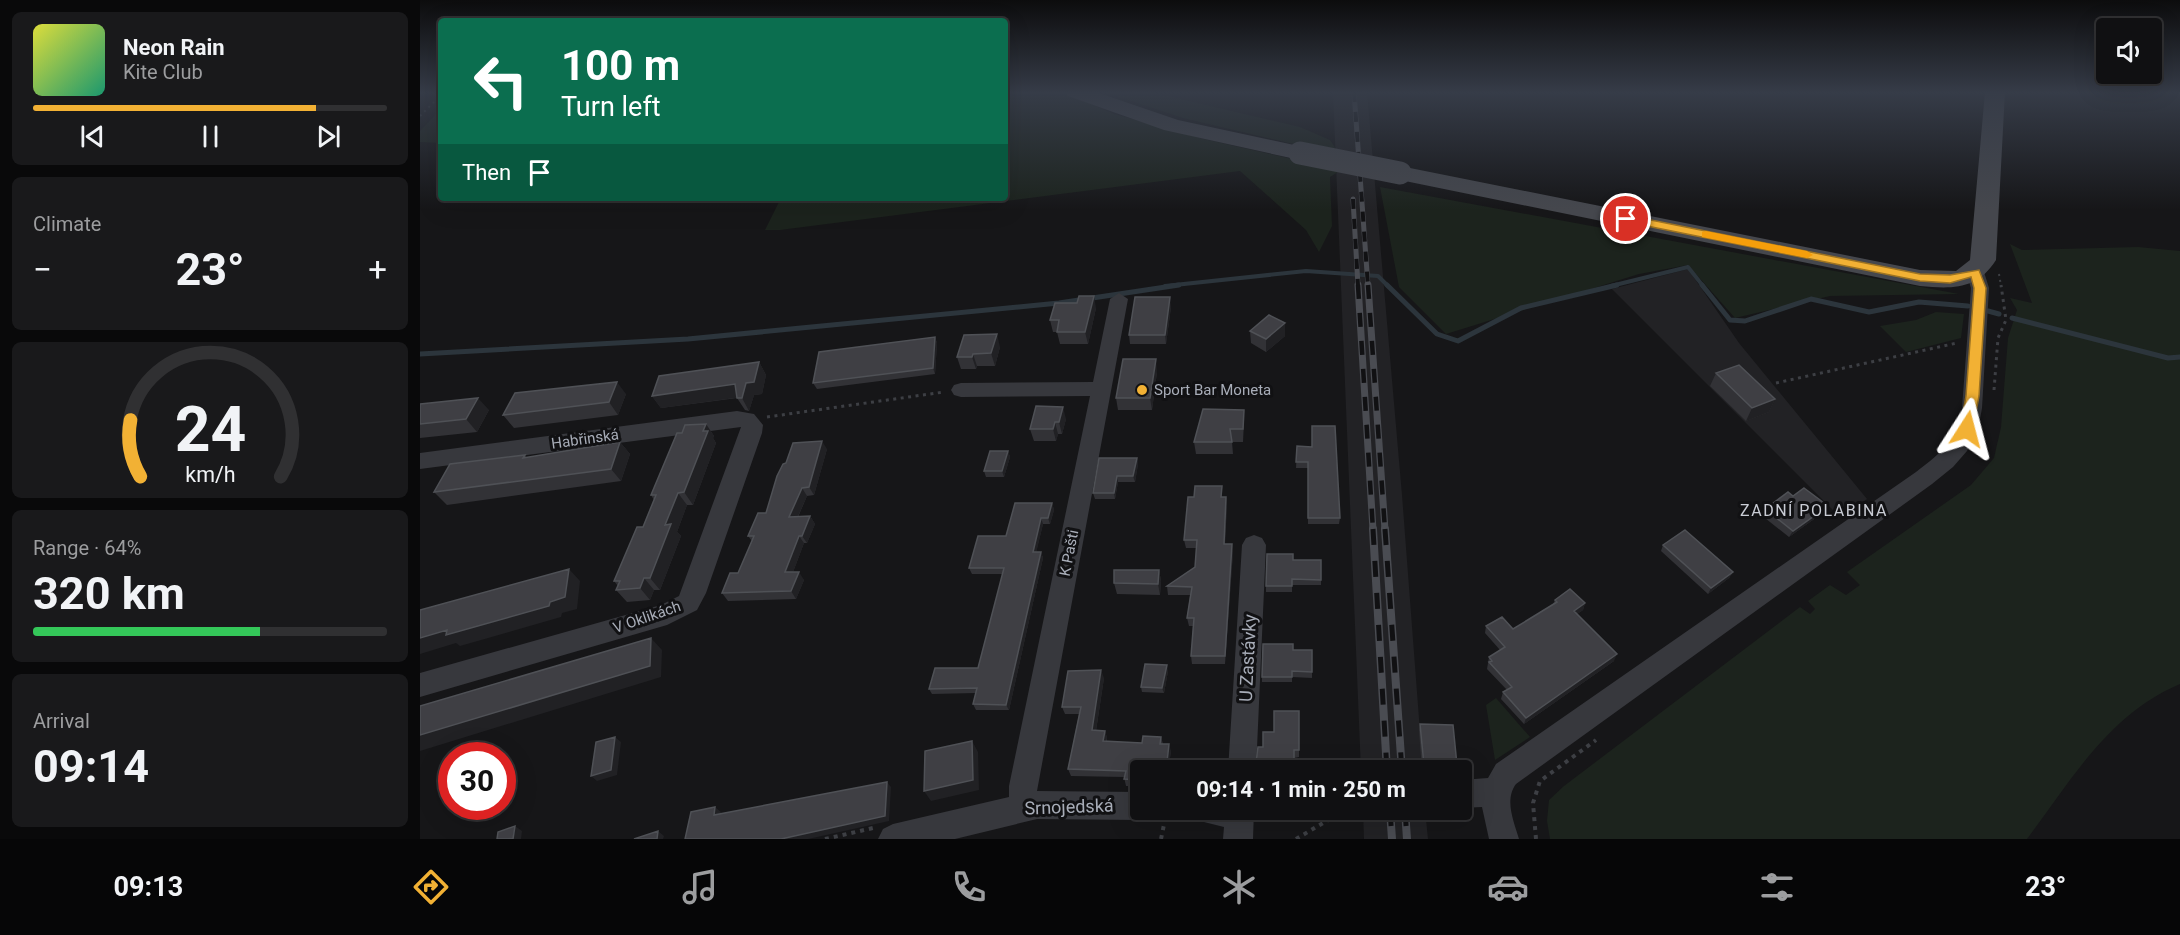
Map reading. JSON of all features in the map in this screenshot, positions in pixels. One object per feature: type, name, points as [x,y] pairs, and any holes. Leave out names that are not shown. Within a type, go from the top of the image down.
[{"type":"street","points":[[1200,131],[1920,278],[1950,279],[1975,272],[1983,260],[1992,131]]},
{"type":"street","points":[[1504,839],[1496,792],[1498,782],[1506,774],[1947,459],[1967,429],[1977,346],[1980,288],[1975,272]]},
{"type":"street","name":"K Pašti","points":[[1024,807],[1023,786],[1119,300]]},
{"type":"street","points":[[961,390],[1102,389]]},
{"type":"street","name":"Habřinská","points":[[420,460],[737,418],[750,421]]},
{"type":"street","name":"V Oklikách","points":[[420,685],[667,614],[688,603],[697,586],[752,432],[750,421]]},
{"type":"street","name":"U Zastávky","points":[[1243,760],[1254,545]]},
{"type":"street","points":[[1472,793],[1496,792]]},
{"type":"street","name":"Srnojedská","points":[[893,839],[1024,807],[1077,804],[1130,806]]},
{"type":"path","points":[[1776,383],[1959,343],[1977,346]]},
{"type":"path","points":[[750,421],[787,412],[961,390]]},
{"type":"path","points":[[1161,839],[1165,820]]},
{"type":"path","points":[[1296,839],[1328,820]]},
{"type":"shaded area","points":[[420,131],[438,131],[438,143],[420,142]]},
{"type":"shaded area","points":[[1008,131],[1176,131],[1341,170],[1330,177],[1332,226],[1319,252],[1306,230],[1240,171],[1008,201]]},
{"type":"shaded area","points":[[1239,131],[1310,131],[1330,140],[1340,155]]},
{"type":"shaded area","points":[[1335,131],[1370,131],[1422,760],[1361,760]]},
{"type":"shaded area","points":[[1380,187],[1959,294],[1830,296],[1735,318],[1688,265],[1639,274],[1446,334],[1399,287]]},
{"type":"shaded area","points":[[780,201],[1006,201],[780,230],[765,230]]},
{"type":"shaded area","points":[[2010,244],[2022,250],[2138,247],[2180,251],[2180,684],[2132,712],[2112,730],[2076,772],[2027,839],[1550,839],[1547,821],[1549,800],[1564,786],[1800,607],[1810,614],[1815,609],[1808,601],[1830,585],[1846,595],[1860,585],[1847,572],[1971,485],[1994,458],[2001,427],[2008,338],[2017,310],[2010,298],[2032,303]]},
{"type":"shaded area","points":[[1688,269],[1739,343],[1867,499],[1841,518],[1612,289]]},
{"type":"shaded area","points":[[1936,312],[1964,314],[1961,338],[1906,352],[1880,326],[1916,320]]},
{"type":"shaded area","points":[[1496,698],[1530,737],[1495,760],[1486,705]]},
{"type":"shaded area","points":[[1363,820],[1426,820],[1428,839],[1364,839]]},
{"type":"building","points":[[1079,296],[1094,296],[1085,332],[1057,332],[1059,320],[1050,320],[1055,303],[1077,303]]},
{"type":"building","points":[[1135,297],[1170,297],[1165,335],[1129,335]]},
{"type":"building","points":[[1269,315],[1285,323],[1266,339],[1250,331]]},
{"type":"building","points":[[997,334],[991,353],[957,357],[964,335]]},
{"type":"building","points":[[935,337],[933,368],[813,383],[819,352]]},
{"type":"building","points":[[1123,359],[1156,359],[1150,398],[1116,398]]},
{"type":"building","points":[[759,362],[754,382],[746,383],[742,398],[737,398],[735,384],[652,396],[659,376]]},
{"type":"building","points":[[1739,365],[1775,399],[1752,408],[1716,373]]},
{"type":"building","points":[[617,382],[609,402],[503,415],[515,393]]},
{"type":"building","points":[[478,398],[466,419],[420,424],[420,404]]},
{"type":"building","points":[[1036,406],[1063,407],[1059,422],[1055,422],[1053,429],[1030,429]]},
{"type":"building","points":[[1203,409],[1244,410],[1243,429],[1230,429],[1232,442],[1194,442]]},
{"type":"building","points":[[706,424],[703,431],[708,431],[684,492],[678,493],[665,525],[671,524],[650,578],[644,578],[640,588],[616,590],[620,581],[614,581],[637,527],[643,527],[656,495],[651,495],[677,433],[682,433],[685,425]]},
{"type":"building","points":[[1312,426],[1335,426],[1340,518],[1308,518],[1308,462],[1296,462],[1297,446],[1312,447]]},
{"type":"building","points":[[822,441],[809,487],[802,488],[789,517],[810,516],[802,536],[799,536],[785,572],[799,572],[791,591],[722,593],[730,573],[738,573],[754,536],[748,536],[758,513],[766,513],[777,476],[783,464],[786,463],[793,443]]},
{"type":"building","points":[[620,442],[611,469],[434,492],[450,464],[525,455],[523,458]]},
{"type":"building","points":[[990,451],[1008,451],[1002,471],[984,471]]},
{"type":"building","points":[[1099,458],[1137,458],[1133,476],[1117,476],[1114,493],[1093,493]]},
{"type":"building","points":[[1195,486],[1222,486],[1221,497],[1226,497],[1224,544],[1232,544],[1225,656],[1191,656],[1194,618],[1187,618],[1192,587],[1167,586],[1195,567],[1197,540],[1184,540],[1188,497],[1194,497]]},
{"type":"building","points":[[1804,488],[1828,506],[1793,531],[1769,512],[1776,507],[1772,504],[1788,492],[1793,496]]},
{"type":"building","points":[[1015,503],[1052,503],[1048,518],[1041,518],[1033,552],[1041,552],[1006,705],[973,704],[977,688],[929,689],[935,668],[978,668],[1004,568],[969,568],[978,536],[1006,536]]},
{"type":"building","points":[[1685,530],[1733,572],[1711,588],[1663,545]]},
{"type":"building","points":[[1267,554],[1293,554],[1293,560],[1321,560],[1321,580],[1292,579],[1292,586],[1266,586]]},
{"type":"building","points":[[569,569],[565,597],[550,602],[549,606],[446,635],[447,630],[420,638],[420,610]]},
{"type":"building","points":[[1114,570],[1159,570],[1158,584],[1114,583]]},
{"type":"building","points":[[1570,589],[1585,603],[1574,611],[1617,654],[1526,718],[1503,692],[1512,687],[1489,662],[1492,661],[1489,657],[1505,647],[1486,626],[1502,617],[1513,629],[1557,602],[1555,600]]},
{"type":"building","points":[[651,638],[650,666],[420,735],[420,706]]},
{"type":"building","points":[[1263,644],[1293,644],[1293,650],[1312,650],[1312,672],[1292,671],[1292,677],[1262,677]]},
{"type":"building","points":[[1145,664],[1167,665],[1162,688],[1141,687]]},
{"type":"building","points":[[1101,670],[1092,730],[1105,731],[1103,741],[1142,743],[1143,736],[1161,737],[1160,744],[1169,744],[1167,760],[1130,760],[1130,779],[1124,779],[1126,771],[1068,769],[1081,707],[1062,707],[1068,671]]},
{"type":"building","points":[[1274,711],[1299,711],[1299,750],[1294,750],[1294,760],[1256,760],[1258,747],[1263,747],[1263,732],[1274,732]]},
{"type":"building","points":[[1420,724],[1453,725],[1456,760],[1424,760]]},
{"type":"building","points":[[615,737],[611,770],[591,776],[596,742]]},
{"type":"building","points":[[972,741],[973,780],[924,791],[925,751]]},
{"type":"building","points":[[887,782],[885,816],[781,839],[685,839],[691,812],[715,807],[714,815]]},
{"type":"building","points":[[515,826],[513,839],[497,839],[498,832]]},
{"type":"building","points":[[658,831],[657,839],[634,839]]},
{"type":"waterway","points":[[1611,286],[1688,267],[1703,286]]},
{"type":"waterway","points":[[1165,286],[1306,271],[1378,276],[1387,285]]},
{"type":"waterway","points":[[420,354],[688,339],[1059,303],[1179,285]]},
{"type":"waterway","points":[[1387,285],[1437,334],[1458,341],[1521,308],[1617,285]]},
{"type":"waterway","points":[[1702,285],[1730,320],[1745,321],[1811,299],[1869,312],[1919,302],[1968,306]]},
{"type":"waterway","points":[[1988,311],[1999,314]]},
{"type":"waterway","points":[[2012,318],[2168,358],[2180,357]]},
{"type":"railway","points":[[1357,131],[1368,286]]},
{"type":"railway","points":[[1353,199],[1358,286]]},
{"type":"railway","points":[[1358,285],[1373,530]]},
{"type":"railway","points":[[1368,285],[1385,530]]},
{"type":"railway","points":[[1373,529],[1386,760]]},
{"type":"railway","points":[[1385,529],[1401,760]]},
{"type":"railway","points":[[1391,820],[1392,839]]},
{"type":"railway","points":[[1406,820],[1407,839]]},
{"type":"slow traffic","points":[[1706,235],[1807,255]]},
{"type":"place","name":"Sport Bar Moneta","points":[[1142,390]]},
{"type":"district","name":"ZADNÍ POLABINA","points":[[1814,510]]},
{"type":"route","points":[[1626,219],[1920,278],[1950,279],[1968,276],[1975,272],[1980,288],[1973,396],[1967,429]]}]
